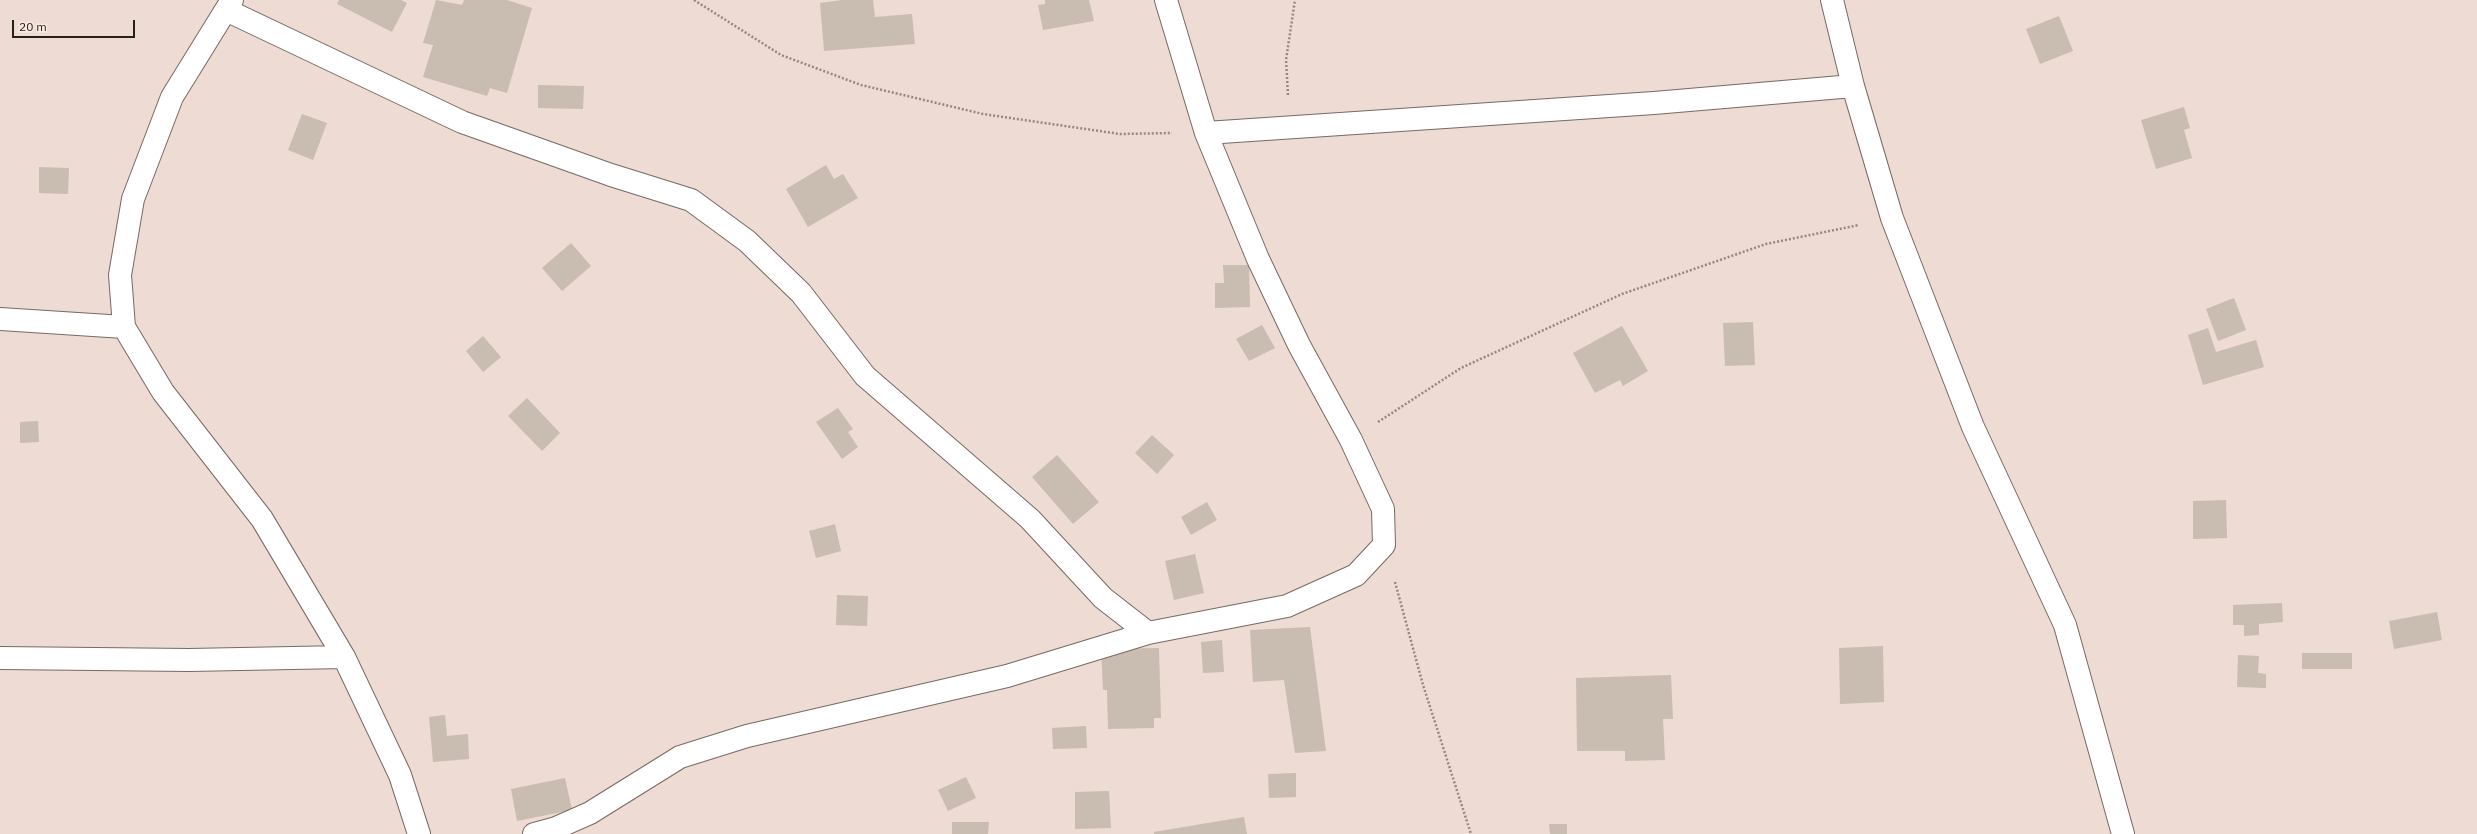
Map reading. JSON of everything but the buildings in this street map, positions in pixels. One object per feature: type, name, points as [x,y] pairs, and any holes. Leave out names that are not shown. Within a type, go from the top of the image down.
[{"type":"street","points":[[534,834],[556,828],[590,813],[680,757],[747,736],[1007,676],[1148,633],[1287,606],[1356,575],[1384,545],[1383,509],[1351,440],[1299,346],[1275,295],[1206,133],[1166,0]]},
{"type":"street","points":[[1832,0],[1853,86],[1892,218],[1973,427],[2065,625],[2123,834]]},
{"type":"street","points":[[419,834],[400,775],[344,657],[262,519],[163,392],[124,327],[120,275],[133,199],[172,96],[229,5],[462,122],[611,175],[691,200],[747,241],[800,293],[865,376],[1030,519],[1103,598],[1148,633]]},
{"type":"street","points":[[1206,133],[1654,103],[1853,86]]},
{"type":"street","points":[[0,319],[124,327]]},
{"type":"street","points":[[0,658],[189,660],[344,657]]},
{"type":"path","points":[[694,0],[781,55],[861,85],[983,114],[1120,134],[1206,133]]},
{"type":"path","points":[[1289,127],[1286,60],[1295,0]]},
{"type":"path","points":[[1351,440],[1461,368],[1622,294],[1766,244],[1892,218]]},
{"type":"path","points":[[1384,545],[1423,684],[1471,834]]}]
